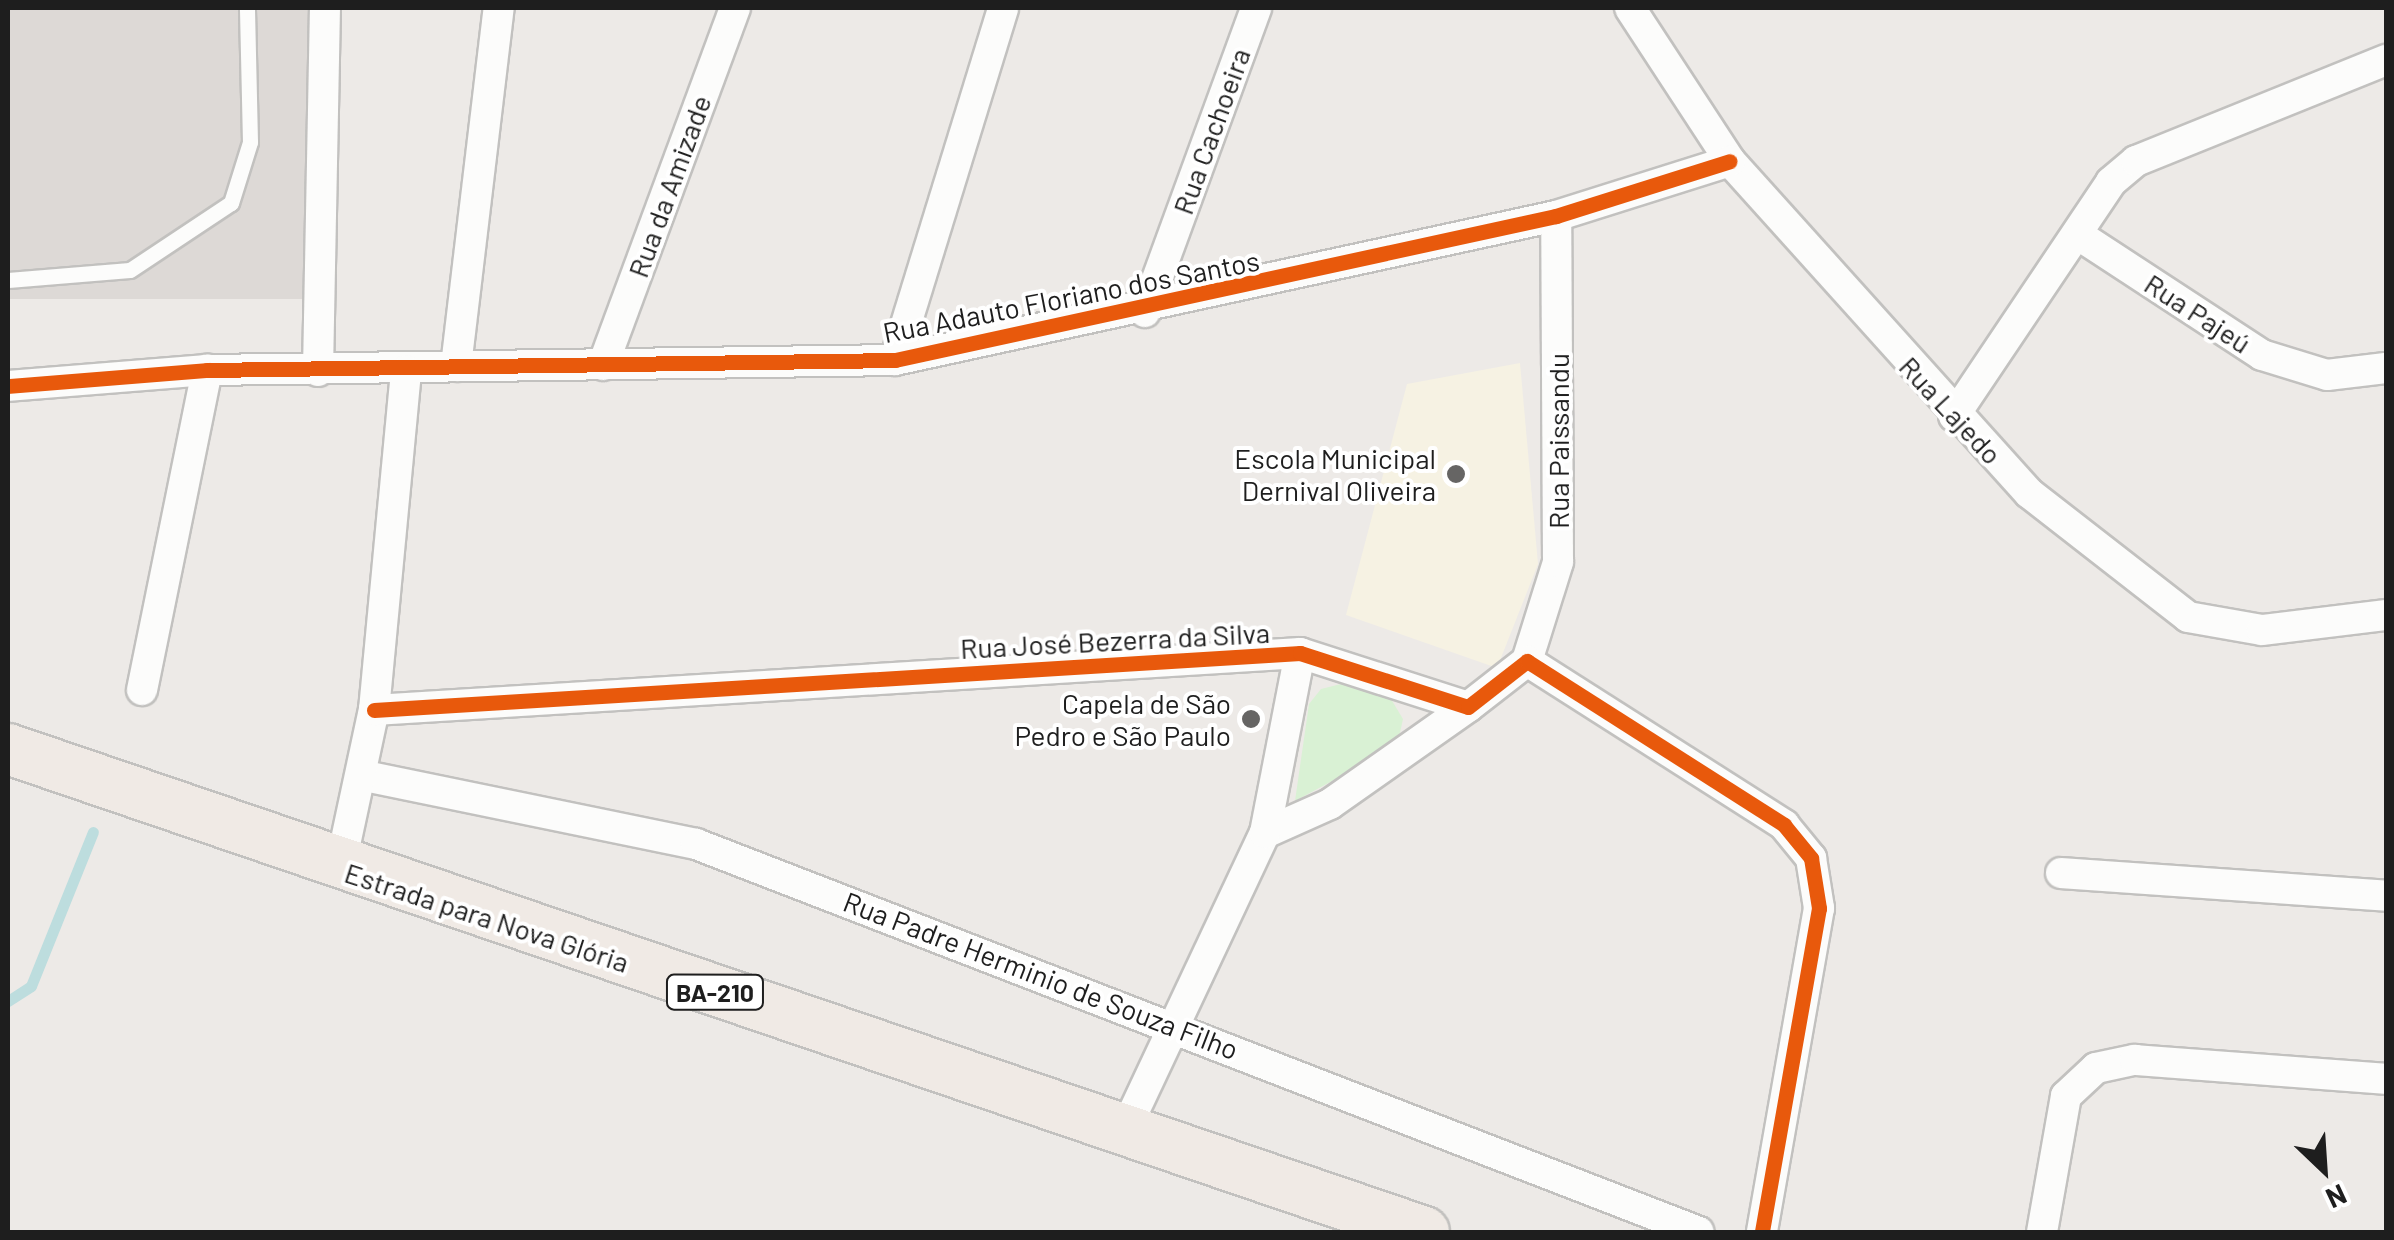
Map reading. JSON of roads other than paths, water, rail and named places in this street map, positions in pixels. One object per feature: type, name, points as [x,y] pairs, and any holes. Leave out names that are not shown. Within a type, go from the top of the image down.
[{"type":"main road","name":"Estrada para Nova Glória","points":[[8,748],[340,868],[1126,1128],[1424,1232]]},
{"type":"street","points":[[318,371],[325,8]]},
{"type":"street","points":[[456,366],[499,8]]},
{"type":"street","name":"Rua da Amizade","points":[[603,365],[735,8]]},
{"type":"street","points":[[895,360],[1003,8]]},
{"type":"street","name":"Rua Cachoeira","points":[[1145,312],[1256,8]]},
{"type":"street","name":"Rua Lajedo","points":[[1630,8],[1730,161],[1954,416],[2029,493],[2188,617],[2262,630],[2386,615]]},
{"type":"street","points":[[1954,416],[2110,182],[2136,161],[2386,60]]},
{"type":"street","name":"Rua Adauto Floriano dos Santos","points":[[8,386],[207,370],[406,371],[456,366],[895,360],[1145,312],[1556,216],[1730,161]]},
{"type":"street","name":"Rua Paissandu","points":[[1526,661],[1558,562],[1556,216]]},
{"type":"street","name":"Rua Pajeú","points":[[2077,234],[2262,355],[2328,375],[2386,368]]},
{"type":"street","points":[[142,690],[207,370]]},
{"type":"street","points":[[340,868],[365,776],[374,710],[406,371]]},
{"type":"street","points":[[1126,1128],[1171,1023],[1266,833],[1300,653]]},
{"type":"street","name":"Rua José Bezerra da Silva","points":[[374,710],[1300,653],[1468,707]]},
{"type":"street","points":[[1266,833],[1330,804],[1526,661],[1784,825],[1811,858],[1819,908],[1762,1232]]},
{"type":"street","name":"Rua Padre Herminio de Souza Filho","points":[[365,776],[696,844],[1171,1023],[1699,1232]]},
{"type":"street","points":[[2061,872],[2386,896]]},
{"type":"street","points":[[2042,1232],[2066,1096],[2096,1068],[2135,1060],[2386,1079]]},
{"type":"lane","points":[[8,280],[130,270],[230,203],[250,142],[248,8]]},
{"type":"waterway","points":[[8,1001],[31,986],[93,832]]},
{"type":"place","name":"Escola Municipal Dernival Oliveira","points":[[1456,474]]},
{"type":"place","name":"Capela de São Pedro e São Paulo","points":[[1251,719]]}]
